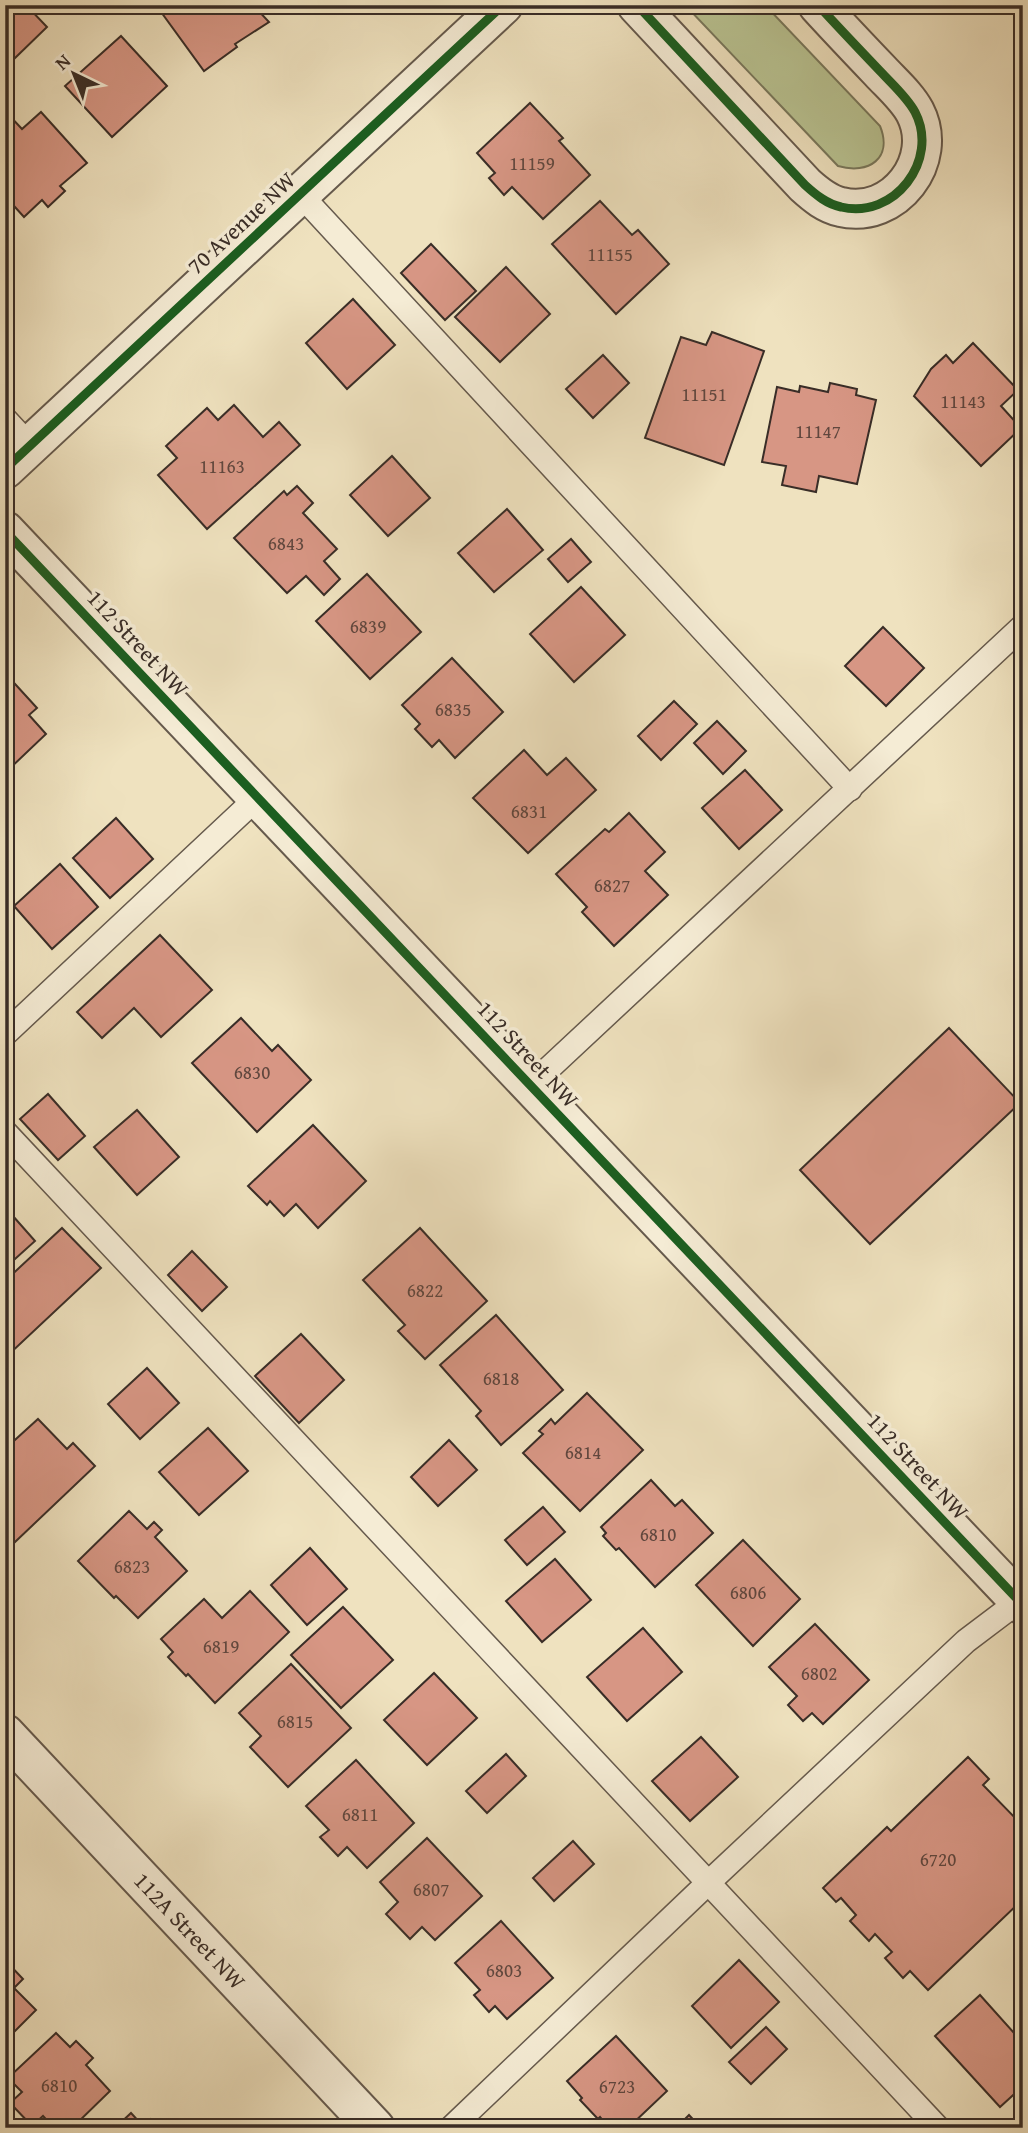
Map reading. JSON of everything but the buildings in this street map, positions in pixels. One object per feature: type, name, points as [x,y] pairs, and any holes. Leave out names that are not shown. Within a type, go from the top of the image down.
[{"type":"street","name":"70 Avenue NW","points":[[14,444],[300,194],[503,5]]},
{"type":"street","points":[[637,5],[805,186],[831,204],[842,208],[863,209],[884,202],[901,191],[914,174],[922,154],[922,133],[916,113],[903,95],[818,5]]},
{"type":"street","name":"112 Street NW","points":[[5,531],[1021,1601]]},
{"type":"street","name":"112A Street NW","points":[[5,1734],[375,2128]]},
{"type":"lane","points":[[300,194],[849,789]]},
{"type":"lane","points":[[531,1085],[1023,626]]},
{"type":"lane","points":[[5,1034],[258,797]]},
{"type":"lane","points":[[5,1132],[938,2128]]},
{"type":"lane","points":[[451,2128],[966,1641],[1021,1601]]},
{"type":"green space","points":[[685,5],[765,5],[880,126],[883,137],[881,155],[868,166],[838,166]]},
{"type":"cycle path","points":[[5,469],[503,5]]},
{"type":"cycle path","points":[[637,5],[805,185],[836,206],[860,209],[878,204],[894,195],[907,182],[917,167],[921,130],[915,112],[904,96],[818,5]]},
{"type":"cycle path","points":[[5,531],[1023,1605]]}]
